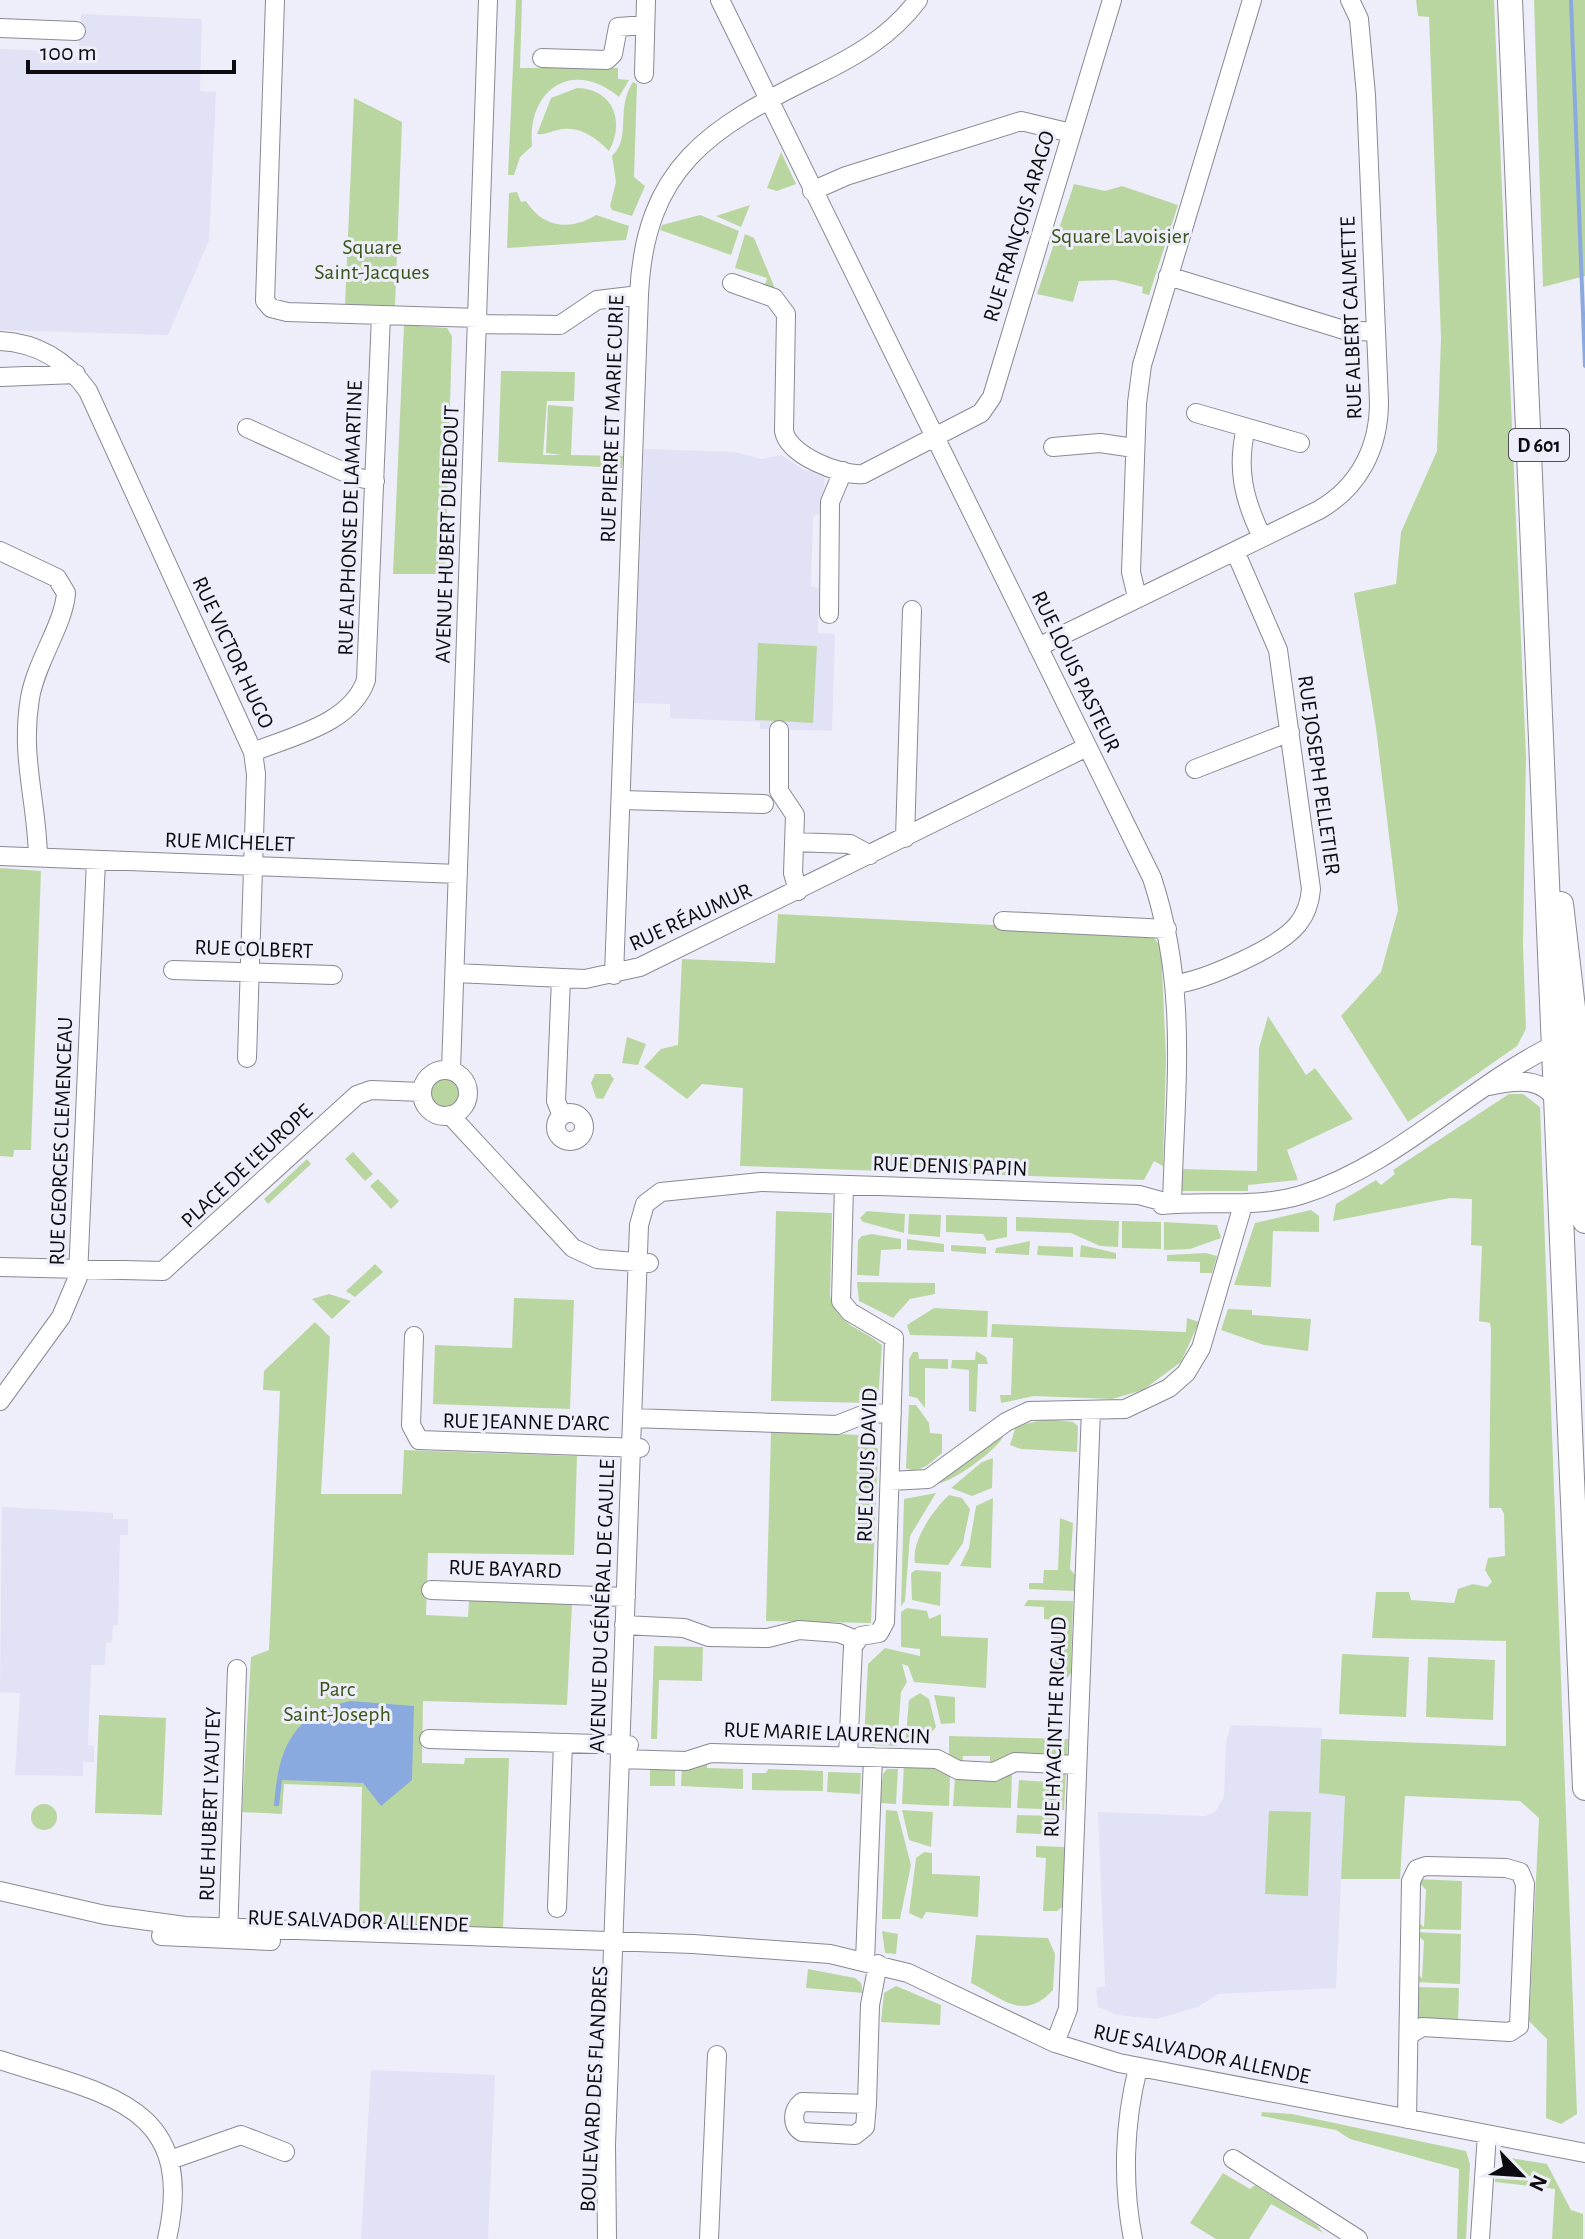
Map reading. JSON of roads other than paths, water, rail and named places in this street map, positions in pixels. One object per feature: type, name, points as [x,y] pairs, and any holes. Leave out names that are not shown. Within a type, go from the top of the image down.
[{"type":"main road","name":"D 601","points":[[1510,0],[1542,842],[1553,1004],[1572,1044],[1585,1221]]},
{"type":"main road","name":"D 601","points":[[1522,0],[1553,814],[1578,985],[1572,1044],[1558,1104],[1585,1788]]},
{"type":"street","points":[[275,0],[265,301],[271,308],[287,312],[560,325],[597,300],[639,295]]},
{"type":"street","name":"AVENUE HUBERT DUBEDOUT","points":[[451,1070],[488,0]]},
{"type":"street","points":[[644,74],[646,0]]},
{"type":"street","name":"RUE LOUIS PASTEUR","points":[[720,0],[1152,878],[1167,929],[1177,984],[1172,1204]]},
{"type":"street","name":"RUE PIERRE ET MARIE CURIE","points":[[614,975],[639,295],[648,230],[671,179],[718,129],[768,99],[865,50],[899,23],[918,0]]},
{"type":"street","name":"RUE FRANÇOIS ARAGO","points":[[843,471],[867,472],[976,417],[991,400],[1112,0]]},
{"type":"street","points":[[1137,597],[1131,572],[1134,448],[1142,365],[1252,0]]},
{"type":"street","name":"RUE ALBERT CALMETTE","points":[[1038,647],[1333,501],[1364,466],[1378,422],[1376,332],[1366,87],[1359,19],[1350,0]]},
{"type":"street","points":[[542,58],[605,61],[613,54],[618,27],[645,25]]},
{"type":"street","points":[[0,28],[76,31]]},
{"type":"street","points":[[812,191],[846,176],[1021,121],[1071,133]]},
{"type":"street","points":[[1168,276],[1344,330],[1376,332]]},
{"type":"street","points":[[732,283],[774,298],[786,314],[786,441],[800,454],[843,471],[830,502],[829,614]]},
{"type":"street","name":"RUE ALPHONSE DE LAMARTINE","points":[[253,752],[330,720],[362,691],[368,666],[381,315]]},
{"type":"street","name":"RUE VICTOR HUGO","points":[[0,341],[38,348],[76,374],[92,397],[253,752],[256,768],[247,1058]]},
{"type":"street","points":[[0,377],[76,374]]},
{"type":"street","points":[[1196,413],[1300,443]]},
{"type":"street","points":[[247,428],[355,477],[375,481]]},
{"type":"street","points":[[1246,428],[1240,463],[1244,495],[1262,537]]},
{"type":"street","points":[[1053,447],[1100,443],[1134,448]]},
{"type":"street","points":[[0,551],[57,578],[65,586],[65,603],[40,660],[28,706],[25,755],[38,857]]},
{"type":"street","name":"RUE JOSEPH PELLETIER","points":[[1177,984],[1197,980],[1276,942],[1294,929],[1305,914],[1311,883],[1278,650],[1235,551]]},
{"type":"street","points":[[905,838],[912,610]]},
{"type":"street","points":[[779,730],[779,791],[795,815],[793,873],[798,891]]},
{"type":"street","points":[[1195,769],[1290,732]]},
{"type":"street","name":"RUE RÉAUMUR","points":[[455,973],[561,979],[614,975],[647,965],[1087,747]]},
{"type":"street","points":[[622,800],[764,804]]},
{"type":"street","points":[[794,842],[850,844],[870,855]]},
{"type":"street","name":"RUE MICHELET","points":[[0,856],[458,874]]},
{"type":"street","name":"RUE GEORGES CLEMENCEAU","points":[[0,1401],[61,1317],[74,1291],[79,1270],[96,860]]},
{"type":"street","points":[[1003,921],[1167,929]]},
{"type":"street","name":"RUE COLBERT","points":[[173,970],[333,975]]},
{"type":"street","points":[[561,979],[556,1101],[562,1116]]},
{"type":"street","points":[[1524,1058],[1545,1028],[1553,1004]]},
{"type":"street","name":"RUE DENIS PAPIN","points":[[643,1262],[640,1219],[645,1204],[661,1192],[695,1187],[724,1187],[766,1193],[844,1190],[1138,1207],[1243,1205],[1294,1197],[1353,1174],[1391,1153],[1524,1058],[1572,1044]]},
{"type":"street","name":"RUE DENIS PAPIN","points":[[1480,1090],[1572,1044]]},
{"type":"street","points":[[450,1115],[462,1108],[468,1094],[463,1079],[451,1070],[429,1076],[422,1092],[429,1110],[450,1115],[566,1243],[591,1258],[643,1262]]},
{"type":"street","name":"RUE DENIS PAPIN","points":[[1480,1090],[1528,1081],[1550,1093],[1558,1104]]},
{"type":"street","name":"PLACE DE L'EUROPE","points":[[0,1267],[153,1273],[167,1269],[357,1095],[371,1090],[422,1092]]},
{"type":"street","name":"RUE LOUIS DAVID","points":[[844,1190],[841,1298],[850,1312],[894,1337],[885,1622],[879,1633],[856,1640]]},
{"type":"street","points":[[890,1481],[924,1481],[1006,1422],[1029,1411],[1119,1410],[1140,1404],[1169,1388],[1191,1367],[1210,1324],[1243,1205]]},
{"type":"street","name":"AVENUE DU GÉNÉRAL DE GAULLE","points":[[619,1947],[643,1262]]},
{"type":"street","name":"RUE JEANNE D'ARC","points":[[414,1336],[411,1425],[419,1440],[637,1448]]},
{"type":"street","name":"RUE HYACINTHE RIGAUD","points":[[1055,2043],[1068,2009],[1091,1410]]},
{"type":"street","points":[[638,1418],[837,1425],[865,1414],[892,1413]]},
{"type":"street","name":"AVENUE DU GÉNÉRAL DE GAULLE","points":[[630,1626],[626,1597],[637,1448]]},
{"type":"street","name":"RUE BAYARD","points":[[431,1590],[626,1597]]},
{"type":"street","points":[[630,1626],[679,1627],[709,1637],[768,1638],[799,1630],[839,1633],[856,1640],[851,1653],[848,1756]]},
{"type":"street","name":"RUE HUBERT LYAUTEY","points":[[228,1934],[237,1669]]},
{"type":"street","name":"RUE MARIE LAURENCIN","points":[[429,1739],[563,1743],[686,1761],[711,1753],[937,1759],[958,1770],[983,1772],[997,1772],[1015,1762],[1077,1765]]},
{"type":"street","points":[[557,1908],[563,1743]]},
{"type":"street","points":[[867,2104],[872,1962],[873,1757]]},
{"type":"street","points":[[1407,2119],[1411,1881],[1414,1873],[1426,1866],[1506,1868],[1520,1872],[1525,1884],[1519,2026],[1510,2032],[1422,2027],[1409,2035]]},
{"type":"street","name":"RUE SALVADOR ALLENDE","points":[[0,1891],[131,1919],[228,1934]]},
{"type":"street","name":"RUE SALVADOR ALLENDE","points":[[0,1903],[127,1931],[806,1951],[872,1962],[932,1983],[1055,2043],[1138,2068],[1585,2153]]},
{"type":"street","name":"BOULEVARD DES FLANDRES","points":[[608,2239],[606,2145],[619,1947]]},
{"type":"street","points":[[709,2239],[717,2055]]},
{"type":"street","points":[[0,2060],[127,2105],[158,2134],[170,2160],[175,2197],[167,2239]]},
{"type":"street","points":[[1133,2239],[1127,2168],[1129,2114],[1138,2068]]},
{"type":"street","points":[[1480,2239],[1487,2134]]},
{"type":"street","points":[[170,2160],[241,2135],[285,2152]]},
{"type":"street","points":[[1233,2159],[1334,2233],[1358,2239]]},
{"type":"water","points":[[350,1701],[414,1706],[412,1780],[381,1806],[363,1783],[282,1780],[279,1806],[274,1806],[279,1768],[291,1737],[314,1715]]},
{"type":"waterway","points":[[1571,0],[1585,366]]},
{"type":"park label","name":"Square Lavoisier","points":[[1120,235]]},
{"type":"park label","name":"Square Saint-Jacques","points":[[372,258]]},
{"type":"park label","name":"Parc Saint-Joseph","points":[[337,1700]]}]
